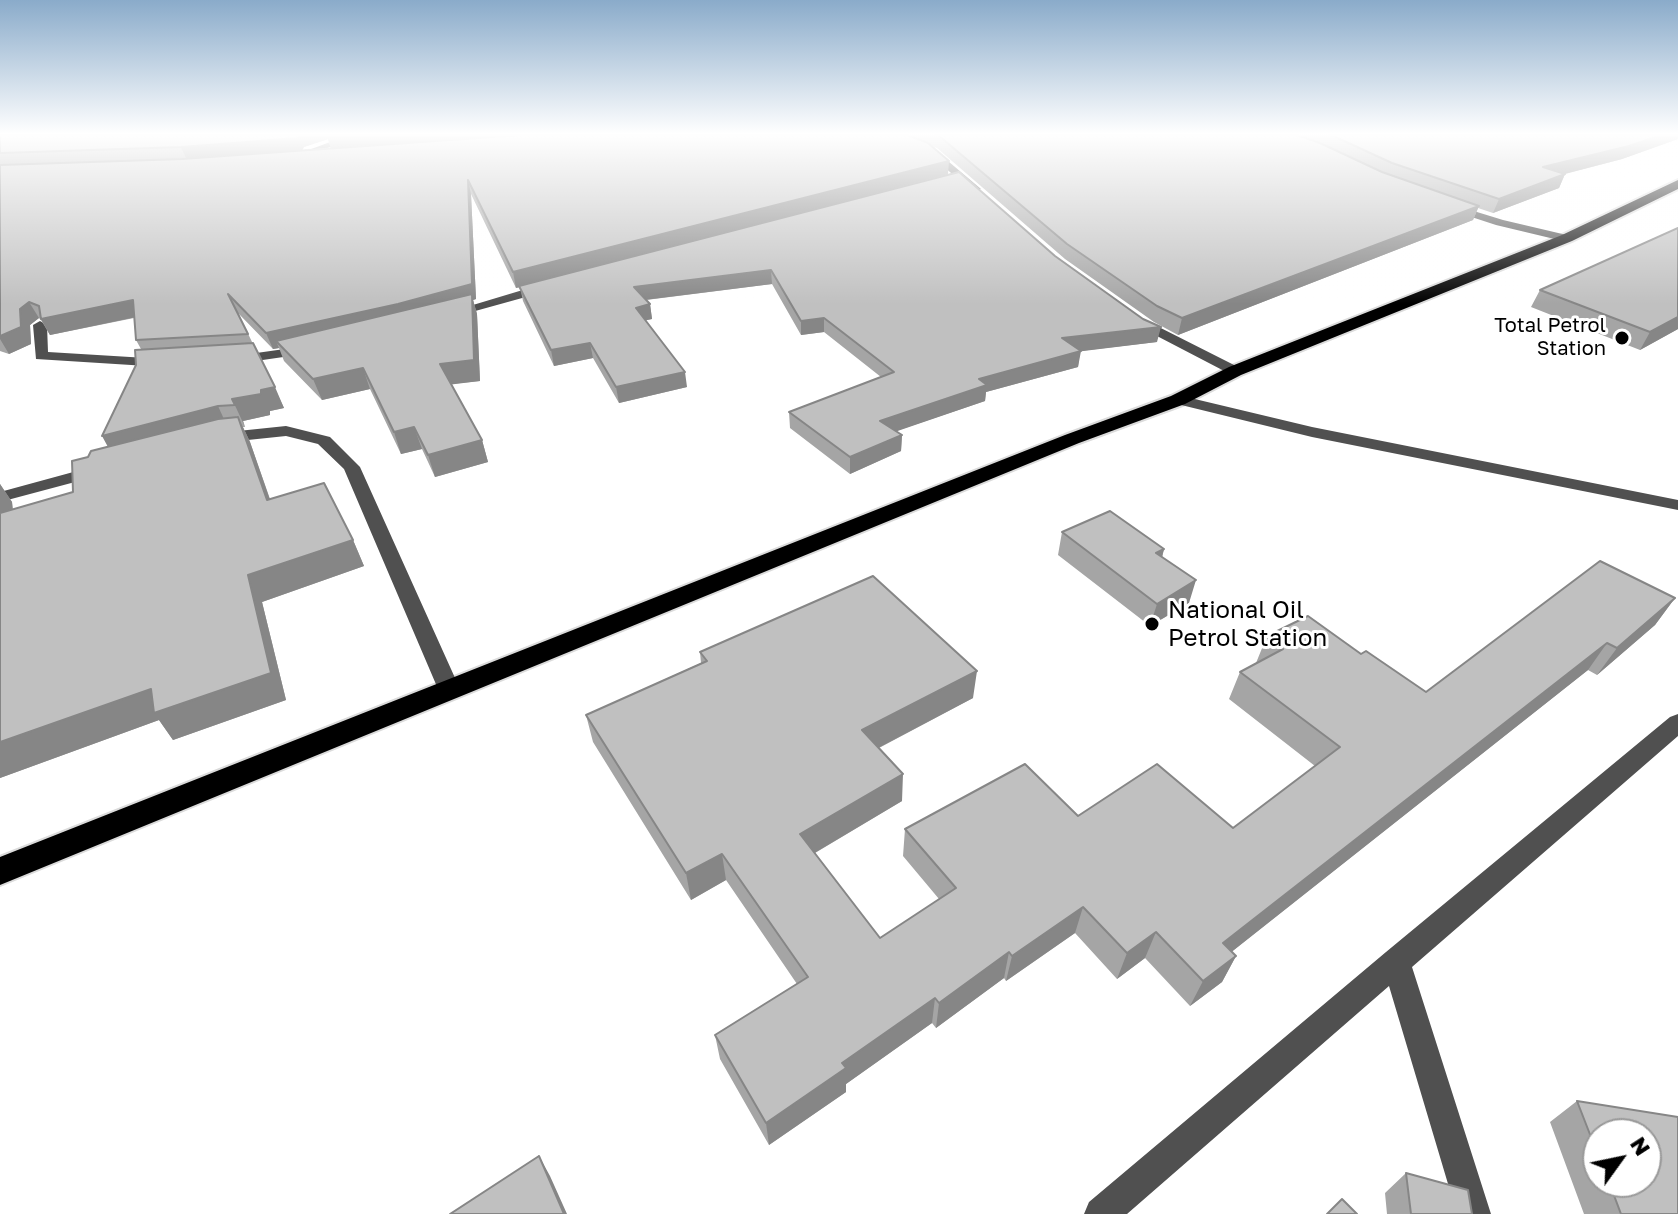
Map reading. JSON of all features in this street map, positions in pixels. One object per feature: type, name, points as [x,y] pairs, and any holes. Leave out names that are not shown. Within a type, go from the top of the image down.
[{"type":"highway","points":[[0,871],[1072,439],[1178,400],[1235,371],[1567,238],[1664,191]]},
{"type":"street","points":[[978,191],[983,194]]},
{"type":"street","points":[[1438,202],[1500,223],[1567,238]]},
{"type":"street","points":[[436,318],[566,282]]},
{"type":"street","points":[[1125,312],[1147,328],[1235,371]]},
{"type":"street","points":[[40,325],[41,356],[134,364],[181,363]]},
{"type":"street","points":[[224,361],[276,356],[320,346]]},
{"type":"street","points":[[1178,400],[1327,435],[1678,505]]},
{"type":"street","points":[[198,444],[229,436],[286,431],[324,440],[352,467],[449,689]]},
{"type":"street","points":[[0,497],[121,464]]},
{"type":"street","points":[[1101,1214],[1678,723]]},
{"type":"street","points":[[1396,961],[1474,1214]]},
{"type":"building","points":[[0,191],[468,191],[472,284],[266,333],[228,294],[248,334],[136,340],[133,300],[41,319],[39,306],[29,302],[20,309],[21,327],[0,336]]},
{"type":"building","points":[[473,191],[833,191],[513,272]]},
{"type":"building","points":[[887,191],[980,191],[1055,256],[1143,319],[1161,327],[1062,338],[1081,351],[979,379],[987,385],[880,421],[902,435],[850,457],[789,412],[894,372],[824,318],[801,321],[771,270],[634,287],[650,304],[636,308],[685,372],[616,387],[590,343],[551,350],[519,286]]},
{"type":"building","points":[[1004,191],[1435,191],[1479,206],[1182,318],[1157,306],[1067,244]]},
{"type":"building","points":[[1474,191],[1521,191],[1499,199]]},
{"type":"building","points":[[1678,228],[1678,317],[1650,332],[1540,290]]},
{"type":"building","points":[[472,294],[474,360],[440,364],[482,440],[428,455],[414,427],[394,432],[363,368],[313,379],[276,341]]},
{"type":"building","points":[[253,343],[275,387],[261,390],[261,394],[232,399],[235,405],[218,406],[102,436],[136,365],[135,350]]},
{"type":"building","points":[[238,417],[267,500],[324,483],[353,540],[248,575],[271,673],[154,713],[151,689],[0,742],[0,513],[73,492],[72,461],[88,457],[91,451],[218,419]]},
{"type":"building","points":[[1110,511],[1164,549],[1156,553],[1196,580],[1157,604],[1062,532]]},
{"type":"building","points":[[1600,561],[1675,598],[1617,648],[1607,643],[1223,943],[1236,956],[1203,981],[1156,932],[1127,953],[1083,907],[1012,956],[1009,952],[939,1003],[935,998],[842,1063],[846,1068],[766,1123],[715,1035],[808,977],[722,854],[686,873],[586,715],[707,661],[700,652],[873,576],[977,671],[862,730],[903,774],[800,834],[880,938],[956,888],[905,829],[1025,764],[1078,816],[1157,764],[1233,828],[1340,747],[1240,672],[1283,649],[1267,636],[1308,616],[1361,654],[1366,651],[1426,692]]},
{"type":"building","points":[[1577,1101],[1678,1117],[1678,1214],[1621,1214],[1615,1198],[1662,1198],[1662,1118],[1584,1118]]},
{"type":"building","points":[[539,1156],[564,1214],[450,1214]]},
{"type":"building","points":[[1406,1173],[1468,1190],[1472,1214],[1411,1214]]},
{"type":"building","points":[[1342,1199],[1357,1214],[1327,1214]]},
{"type":"place","name":"Total Petrol Station","points":[[1622,338]]},
{"type":"place","name":"National Oil Petrol Station","points":[[1152,624]]}]
